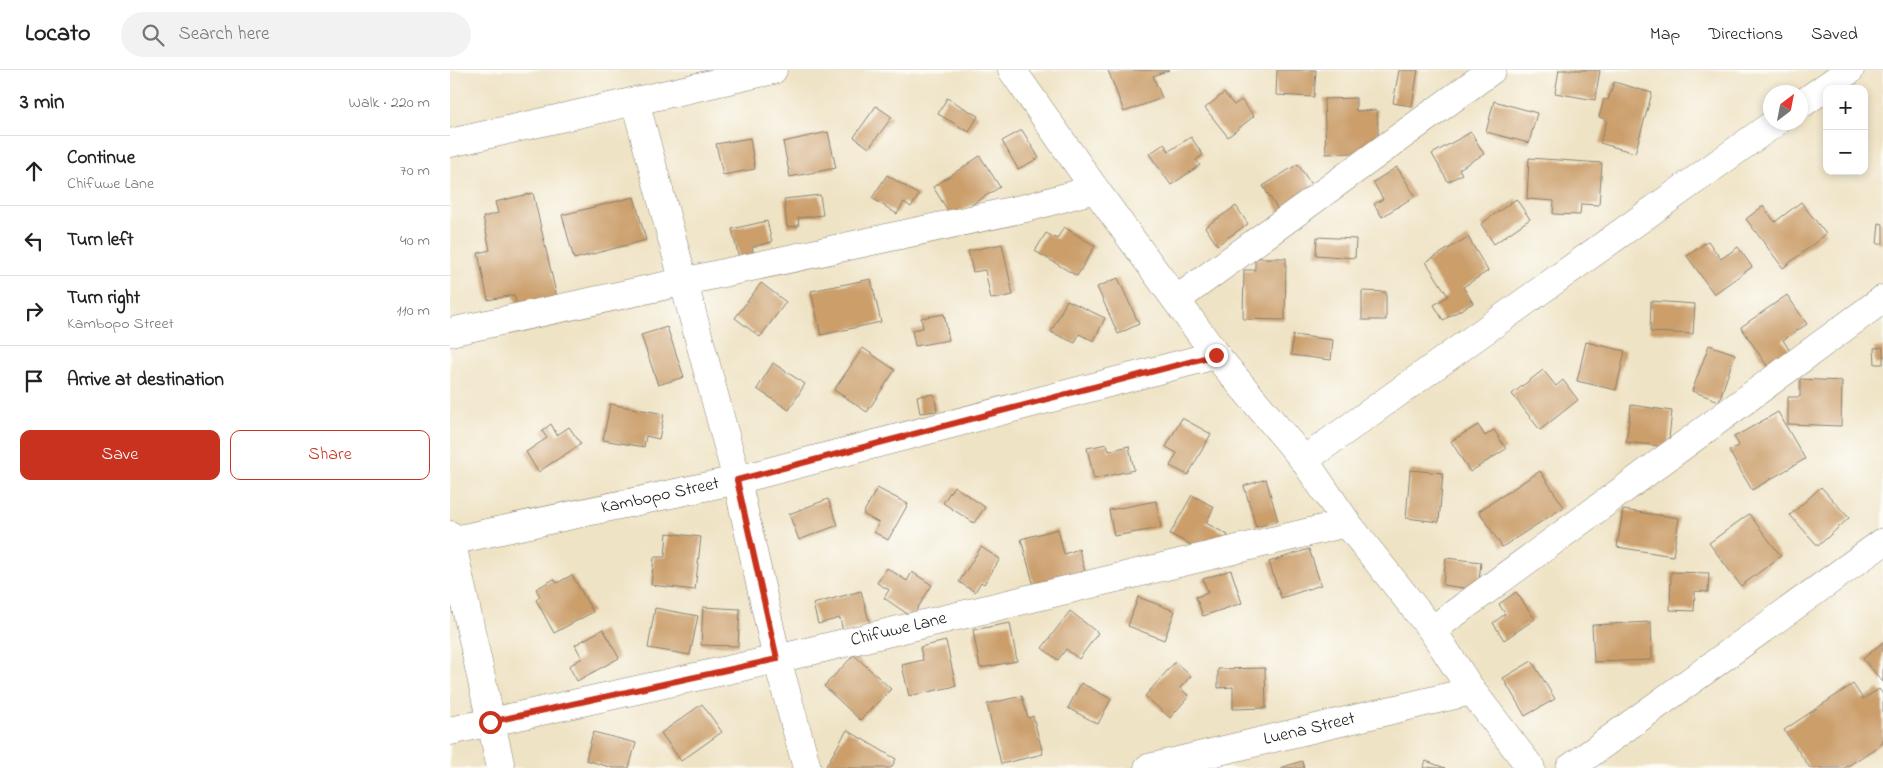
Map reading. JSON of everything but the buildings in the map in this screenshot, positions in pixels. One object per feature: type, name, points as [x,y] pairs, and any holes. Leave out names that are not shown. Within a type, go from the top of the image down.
[{"type":"street","points":[[450,143],[773,70]]},
{"type":"street","points":[[1012,70],[1095,189],[1216,355],[1304,460],[1347,523],[1432,630],[1472,691],[1531,768]]},
{"type":"street","points":[[1176,300],[1492,70]]},
{"type":"street","points":[[1808,99],[1850,70]]},
{"type":"street","points":[[635,101],[737,480],[777,659],[807,768]]},
{"type":"street","points":[[1304,460],[1765,130]]},
{"type":"street","points":[[450,332],[683,280],[1030,207],[1095,189]]},
{"type":"street","points":[[1432,630],[1883,299]]},
{"type":"street","name":"Kambopo Street","points":[[450,539],[737,480],[1216,355]]},
{"type":"street","name":"Chifuwe Lane","points":[[450,731],[777,659],[1347,523]]},
{"type":"street","points":[[450,539],[501,768]]},
{"type":"street","points":[[1570,768],[1883,542]]},
{"type":"street","name":"Luena Street","points":[[1148,768],[1472,691]]},
{"type":"route","points":[[490,722],[777,659],[737,480],[1216,355]]}]
